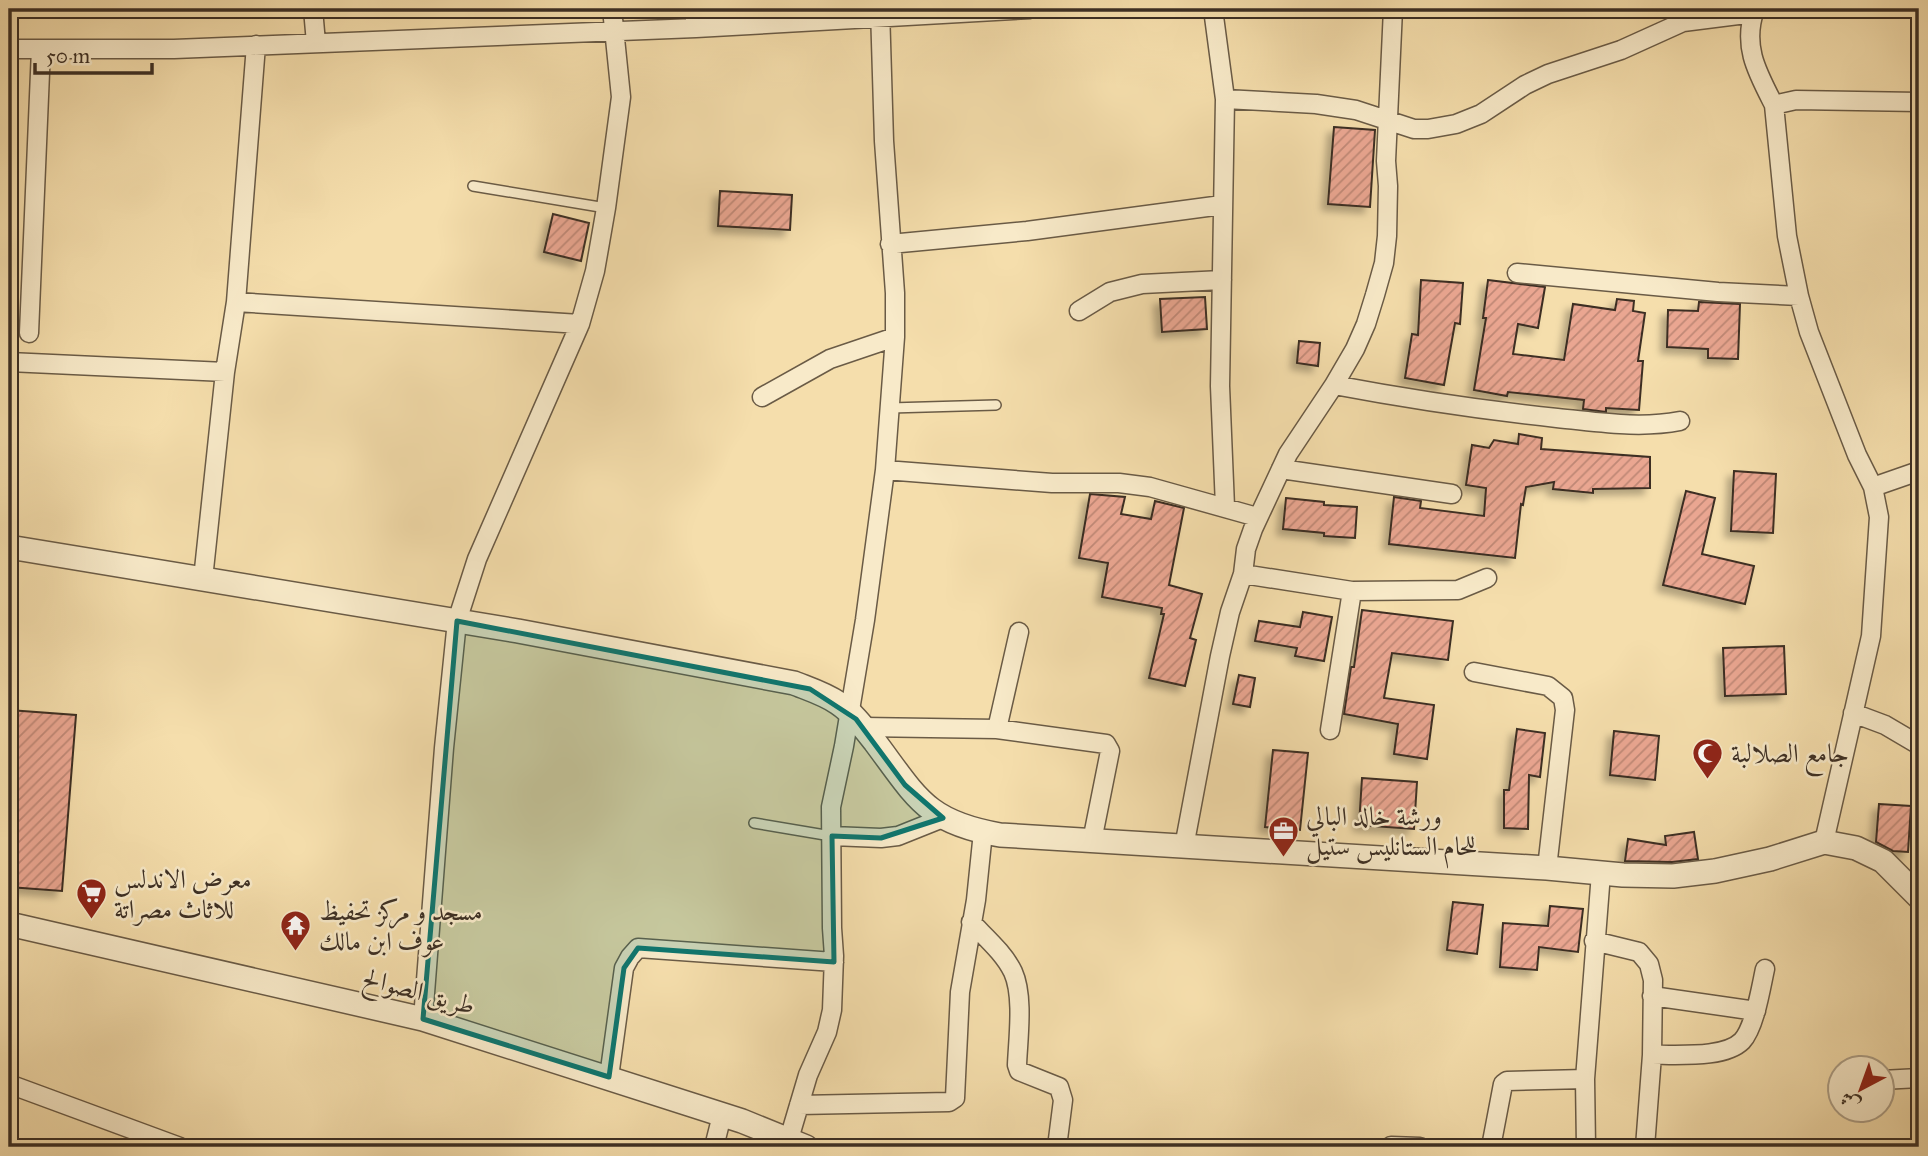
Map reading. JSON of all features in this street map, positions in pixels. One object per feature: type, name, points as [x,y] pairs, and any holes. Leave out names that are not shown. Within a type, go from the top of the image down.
[{"type":"street","points":[[313,9],[316,43]]},
{"type":"street","points":[[423,1019],[444,748],[457,621],[477,559],[580,324],[595,271],[621,97],[612,9]]},
{"type":"street","points":[[694,9],[696,28]]},
{"type":"street","points":[[9,49],[174,49],[696,28],[817,15],[881,12],[1030,9]]},
{"type":"street","points":[[1213,9],[1225,99],[1220,386],[1226,507]]},
{"type":"street","points":[[1184,847],[1220,656],[1230,612],[1243,574],[1246,550],[1257,517],[1281,469],[1317,408],[1334,385],[1366,324],[1384,263],[1387,236],[1387,118],[1392,9]]},
{"type":"street","points":[[1225,99],[1316,104],[1356,110],[1414,128],[1428,129],[1456,124],[1482,114],[1525,85],[1548,74],[1621,50],[1680,15],[1754,11],[1749,29],[1753,59],[1774,105],[1787,236],[1799,296],[1809,332],[1857,455],[1873,487],[1879,517],[1872,623],[1824,842]]},
{"type":"street","points":[[795,1144],[799,1105],[816,1054],[827,1032],[832,1010],[834,962],[831,807],[844,746],[856,719],[890,408],[895,293],[890,244],[881,12]]},
{"type":"street","points":[[204,579],[225,372],[236,302],[256,45]]},
{"type":"street","points":[[29,333],[41,49]]},
{"type":"street","points":[[1774,105],[1796,100],[1919,102]]},
{"type":"street","points":[[890,244],[1027,231],[1222,205]]},
{"type":"street","points":[[1517,273],[1718,292],[1799,296]]},
{"type":"street","points":[[1079,311],[1110,292],[1142,284],[1222,280]]},
{"type":"street","points":[[236,302],[580,324]]},
{"type":"street","points":[[762,397],[830,359],[895,337]]},
{"type":"street","points":[[9,362],[225,372]]},
{"type":"street","points":[[1334,385],[1417,401],[1552,418],[1631,426],[1656,426],[1681,421]]},
{"type":"street","points":[[1281,469],[1452,494]]},
{"type":"street","points":[[885,470],[1052,483],[1130,484],[1150,487],[1257,517]]},
{"type":"street","points":[[1873,487],[1919,471]]},
{"type":"street","points":[[9,547],[457,621],[794,683],[828,696],[856,719],[905,785],[925,806],[943,818],[971,830],[1092,841],[1673,876],[1715,871],[1770,859],[1824,842],[1856,848],[1883,861],[1919,897]]},
{"type":"street","points":[[1243,574],[1352,591],[1458,590],[1487,579]]},
{"type":"street","points":[[1330,730],[1352,591]]},
{"type":"street","points":[[997,729],[1019,632]]},
{"type":"street","points":[[1474,673],[1548,686],[1563,698],[1565,710],[1547,868]]},
{"type":"street","points":[[1853,713],[1885,725],[1919,745]]},
{"type":"street","points":[[856,719],[997,729],[1107,744],[1110,751],[1092,841]]},
{"type":"street","points":[[832,836],[898,836],[943,818]]},
{"type":"street","points":[[799,1105],[953,1101],[956,1091],[960,992],[976,900],[983,832]]},
{"type":"street","points":[[1586,1147],[1585,1079],[1601,873]]},
{"type":"street","points":[[971,922],[1014,974],[1018,996],[1019,1071],[1059,1087],[1063,1100],[1058,1147]]},
{"type":"street","name":"طريق الصوالح","points":[[9,924],[423,1019],[609,1077],[722,1115],[795,1144]]},
{"type":"street","points":[[1594,942],[1639,952],[1649,964],[1653,980],[1652,1055],[1645,1147]]},
{"type":"street","points":[[609,1077],[624,968],[638,948],[834,962]]},
{"type":"street","points":[[1652,1055],[1718,1053],[1743,1040],[1756,1011],[1765,969]]},
{"type":"street","points":[[1652,996],[1756,1011]]},
{"type":"street","points":[[1896,1079],[1919,1078]]},
{"type":"street","points":[[1491,1147],[1503,1084],[1507,1081],[1585,1079]]},
{"type":"street","points":[[9,1084],[180,1147]]},
{"type":"street","points":[[714,1147],[722,1115]]},
{"type":"street","points":[[1391,1146],[1420,1147]]},
{"type":"lane","points":[[473,186],[606,208]]},
{"type":"lane","points":[[890,408],[996,405]]},
{"type":"lane","points":[[754,823],[832,836]]},
{"type":"highlighted area","points":[[457,621],[810,689],[856,719],[905,785],[943,818],[881,838],[832,836],[834,962],[638,948],[624,968],[609,1077],[423,1019]]},
{"type":"building","points":[[1334,127],[1375,130],[1370,207],[1328,204]]},
{"type":"building","points":[[720,191],[792,195],[790,230],[718,226]]},
{"type":"building","points":[[553,214],[589,223],[581,261],[544,252]]},
{"type":"building","points":[[1421,280],[1463,283],[1460,324],[1455,323],[1444,385],[1405,378],[1412,334],[1418,335]]},
{"type":"building","points":[[1488,280],[1545,287],[1538,328],[1518,324],[1513,354],[1564,360],[1573,304],[1615,310],[1617,299],[1634,301],[1633,311],[1645,313],[1638,361],[1643,361],[1639,410],[1606,408],[1606,412],[1583,409],[1584,400],[1508,392],[1507,396],[1474,390],[1486,318],[1483,318]]},
{"type":"building","points":[[1205,297],[1207,329],[1162,332],[1160,299]]},
{"type":"building","points":[[1699,302],[1740,304],[1738,359],[1708,358],[1708,349],[1667,347],[1668,310],[1698,311]]},
{"type":"building","points":[[1299,341],[1320,343],[1318,366],[1297,363]]},
{"type":"building","points":[[1519,434],[1542,438],[1541,449],[1650,457],[1650,488],[1593,489],[1593,493],[1553,489],[1554,482],[1526,487],[1523,505],[1521,504],[1515,558],[1389,544],[1394,497],[1421,501],[1420,508],[1484,516],[1486,488],[1466,485],[1472,445],[1489,448],[1494,440],[1518,444]]},
{"type":"building","points":[[1734,471],[1776,474],[1773,533],[1731,531]]},
{"type":"building","points":[[1686,491],[1715,498],[1702,554],[1754,566],[1745,604],[1663,585]]},
{"type":"building","points":[[1090,494],[1125,497],[1121,514],[1151,519],[1155,501],[1184,508],[1169,585],[1202,594],[1190,638],[1196,640],[1185,686],[1149,678],[1164,614],[1161,614],[1162,608],[1102,597],[1108,563],[1079,558]]},
{"type":"building","points":[[1286,498],[1324,502],[1324,505],[1357,507],[1355,538],[1283,529]]},
{"type":"building","points":[[1362,610],[1453,621],[1448,660],[1392,653],[1384,698],[1434,705],[1427,759],[1394,754],[1398,724],[1344,714]]},
{"type":"building","points":[[1303,612],[1332,617],[1324,661],[1295,656],[1297,648],[1255,641],[1259,621],[1300,627]]},
{"type":"building","points":[[1784,646],[1786,694],[1725,696],[1723,648]]},
{"type":"building","points":[[1239,675],[1255,678],[1250,707],[1233,704]]},
{"type":"building","points":[[9,710],[76,715],[62,891],[9,887]]},
{"type":"building","points":[[1517,729],[1545,733],[1540,777],[1529,775],[1528,829],[1504,828],[1504,790],[1509,790]]},
{"type":"building","points":[[1614,731],[1659,736],[1655,780],[1610,775]]},
{"type":"building","points":[[1273,750],[1308,753],[1300,830],[1265,827]]},
{"type":"building","points":[[1362,778],[1417,782],[1414,829],[1359,825]]},
{"type":"building","points":[[1879,804],[1911,806],[1908,852],[1893,851],[1876,842]]},
{"type":"building","points":[[1694,832],[1698,859],[1672,862],[1625,861],[1628,839],[1666,845],[1665,836]]},
{"type":"building","points":[[1453,902],[1483,905],[1477,954],[1447,950]]},
{"type":"building","points":[[1550,906],[1583,909],[1578,952],[1539,947],[1537,970],[1500,967],[1503,923],[1548,926]]},
{"type":"place","name":"جامع الصلالبة","points":[[1708,780]]},
{"type":"place","name":"ورشة خالد البالي للحام الستانليس ستيل","points":[[1283,858]]},
{"type":"place","name":"معرض الاندلس للاثاث مصراتة","points":[[91,921]]},
{"type":"place","name":"مسجد و مركز تحفيظ عوف ابن مالك","points":[[296,953]]}]
